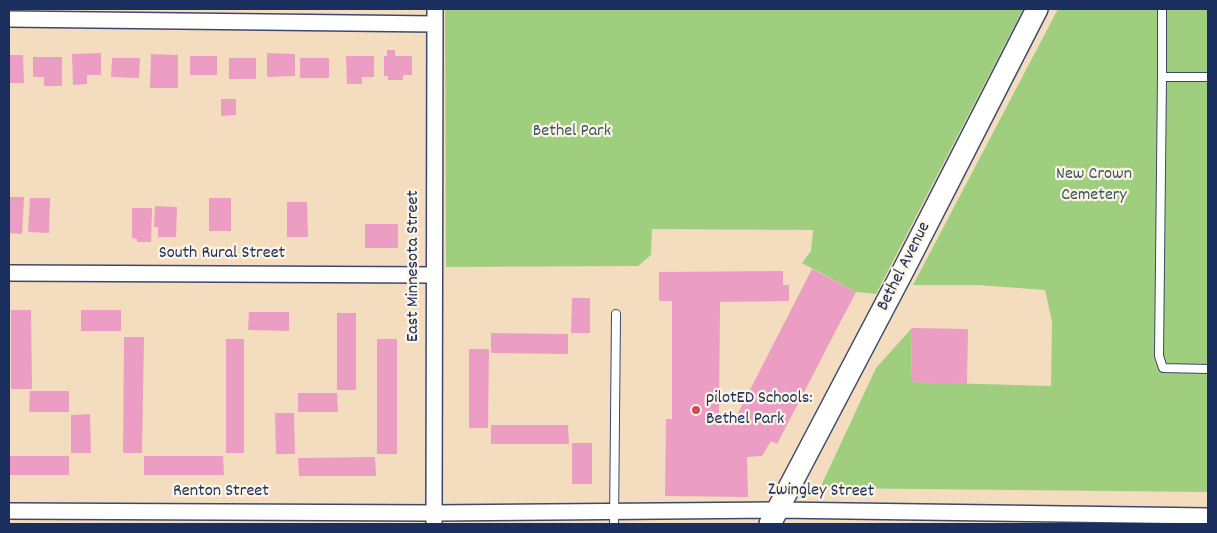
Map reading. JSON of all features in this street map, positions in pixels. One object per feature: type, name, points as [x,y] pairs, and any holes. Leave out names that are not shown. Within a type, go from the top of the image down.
[{"type":"street","name":"Bethel Avenue","points":[[773,517],[908,261],[1037,9]]},
{"type":"street","points":[[9,19],[435,16]]},
{"type":"street","name":"East Minnesota Street","points":[[434,518],[435,16]]},
{"type":"street","name":"South Rural Street","points":[[9,273],[434,275]]},
{"type":"street","name":"Renton Street","points":[[9,511],[434,518]]},
{"type":"street","name":"Zwingley Street","points":[[434,518],[1208,516]]},
{"type":"lane","points":[[1162,9],[1159,356],[1163,368],[1208,369]]},
{"type":"lane","points":[[1162,77],[1208,77]]},
{"type":"lane","points":[[614,518],[616,314]]},
{"type":"green space","name":"Bethel Park","points":[[445,9],[1023,9],[876,294],[856,292],[802,263],[811,251],[813,230],[652,229],[651,255],[638,266],[446,267]]},
{"type":"green space","name":"New Crown Cemetery","points":[[1058,9],[1208,9],[1208,492],[820,488],[876,368],[912,328],[911,382],[1051,386],[1052,322],[1045,290],[978,285],[913,285]]},
{"type":"building","points":[[387,50],[395,50],[395,56],[412,56],[412,75],[403,75],[403,80],[388,80],[388,76],[384,76],[384,56],[387,56]]},
{"type":"building","points":[[101,53],[101,75],[87,75],[87,84],[73,85],[72,54]]},
{"type":"building","points":[[267,53],[295,54],[295,76],[267,77]]},
{"type":"building","points":[[151,54],[178,55],[178,88],[150,88]]},
{"type":"building","points":[[9,55],[23,55],[24,83],[9,83]]},
{"type":"building","points":[[190,56],[217,56],[217,75],[190,75]]},
{"type":"building","points":[[346,56],[374,56],[374,77],[362,77],[362,84],[347,84]]},
{"type":"building","points":[[33,57],[62,57],[62,86],[44,86],[44,77],[33,77]]},
{"type":"building","points":[[112,58],[140,58],[139,78],[111,77]]},
{"type":"building","points":[[229,58],[256,58],[256,79],[229,79]]},
{"type":"building","points":[[300,58],[329,58],[329,78],[300,78]]},
{"type":"building","points":[[221,99],[236,99],[236,115],[221,116]]},
{"type":"building","points":[[9,197],[24,197],[22,234],[9,233]]},
{"type":"building","points":[[30,198],[50,198],[49,233],[28,232]]},
{"type":"building","points":[[209,198],[231,198],[231,231],[209,231]]},
{"type":"building","points":[[287,202],[307,202],[308,237],[287,237]]},
{"type":"building","points":[[155,206],[177,207],[176,237],[158,237],[158,227],[154,227]]},
{"type":"building","points":[[132,208],[152,208],[151,242],[137,242],[137,239],[132,238]]},
{"type":"building","points":[[365,224],[398,224],[398,248],[365,248]]},
{"type":"building","points":[[812,269],[856,292],[777,444],[771,441],[762,456],[747,457],[748,497],[665,496],[666,419],[672,419],[672,301],[659,301],[659,272],[783,271],[783,285],[789,285],[789,301],[720,302],[719,419],[735,419]]},
{"type":"building","points":[[572,298],[590,298],[590,333],[571,333]]},
{"type":"building","points":[[11,310],[31,310],[32,389],[11,389]]},
{"type":"building","points":[[81,310],[121,310],[121,331],[81,331]]},
{"type":"building","points":[[249,312],[289,312],[289,331],[248,330]]},
{"type":"building","points":[[337,313],[356,313],[356,390],[337,390]]},
{"type":"building","points":[[912,328],[968,329],[967,384],[911,382]]},
{"type":"building","points":[[491,333],[568,334],[568,354],[491,353]]},
{"type":"building","points":[[124,337],[144,337],[142,453],[123,453]]},
{"type":"building","points":[[226,339],[244,339],[244,453],[226,453]]},
{"type":"building","points":[[377,339],[397,339],[397,454],[377,454]]},
{"type":"building","points":[[469,349],[489,349],[488,428],[469,428]]},
{"type":"building","points":[[30,391],[69,391],[69,412],[29,412]]},
{"type":"building","points":[[298,393],[337,393],[338,412],[298,412]]},
{"type":"building","points":[[275,413],[294,413],[295,454],[276,454]]},
{"type":"building","points":[[90,414],[91,453],[71,453],[71,415]]},
{"type":"building","points":[[491,425],[568,425],[569,444],[491,444]]},
{"type":"building","points":[[572,443],[592,443],[592,484],[572,484]]},
{"type":"building","points":[[9,456],[69,456],[69,475],[9,475]]},
{"type":"building","points":[[144,456],[223,456],[224,475],[144,475]]},
{"type":"building","points":[[375,457],[376,476],[299,476],[298,458]]},
{"type":"place","name":"pilotED Schools: Bethel Park","points":[[696,410]]}]
